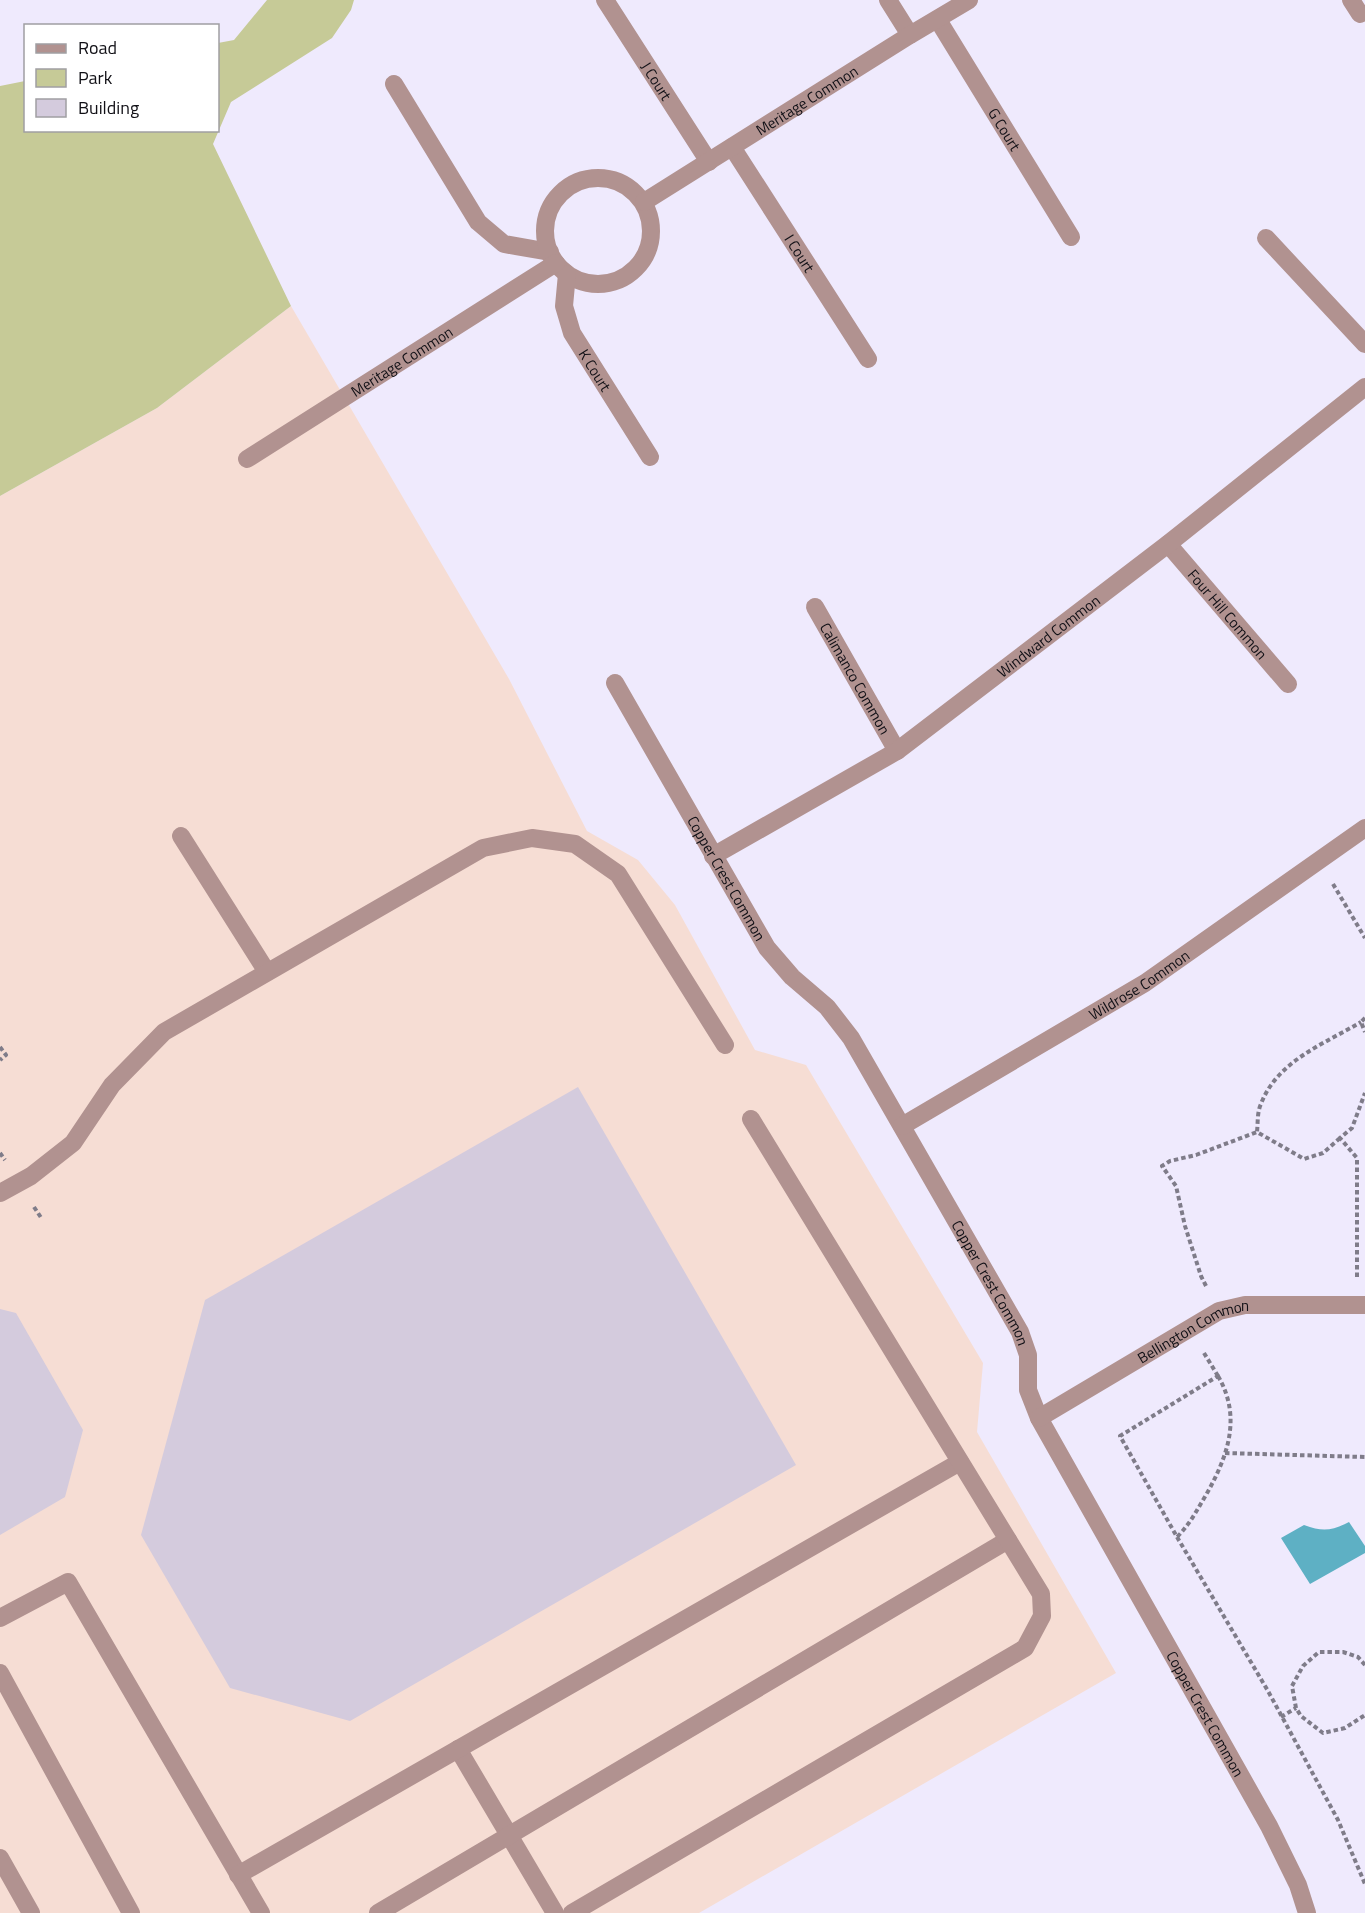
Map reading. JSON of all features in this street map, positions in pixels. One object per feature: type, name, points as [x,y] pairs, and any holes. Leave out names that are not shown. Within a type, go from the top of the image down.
[{"type":"street","name":"J Court","points":[[605,0],[709,162]]},
{"type":"street","points":[[888,0],[910,35]]},
{"type":"street","name":"Meritage Common","points":[[644,202],[969,0]]},
{"type":"street","name":"G Court","points":[[938,20],[1071,237]]},
{"type":"street","points":[[394,84],[478,222],[504,244],[558,263],[586,283],[607,284],[626,276],[642,262],[650,243],[651,222],[644,202],[629,188],[610,179],[590,178],[570,186],[555,200],[546,219],[545,240],[558,263]]},
{"type":"street","name":"I Court","points":[[732,147],[868,359]]},
{"type":"street","points":[[1266,238],[1365,344]]},
{"type":"street","name":"Meritage Common","points":[[247,459],[558,263]]},
{"type":"street","name":"K Court","points":[[558,263],[564,306],[572,333],[650,457]]},
{"type":"street","name":"Windward Common","points":[[713,856],[897,751],[1168,544],[1365,387]]},
{"type":"street","name":"Four Hill Common","points":[[1168,544],[1288,684]]},
{"type":"street","name":"Calimanco Common","points":[[815,607],[897,751]]},
{"type":"street","name":"Copper Crest Common","points":[[615,683],[767,948],[792,977],[827,1007],[851,1038],[1020,1332],[1028,1355],[1028,1390],[1039,1418],[1269,1826],[1298,1885],[1307,1913]]},
{"type":"street","name":"Wildrose Common","points":[[902,1126],[1145,984],[1365,828]]},
{"type":"street","points":[[182,836],[267,972]]},
{"type":"street","points":[[0,1193],[31,1176],[73,1143],[112,1085],[164,1032],[483,848],[532,838],[575,844],[618,874],[725,1045]]},
{"type":"street","points":[[572,1913],[1025,1648],[1042,1616],[1041,1594],[751,1119]]},
{"type":"street","name":"Bellington Common","points":[[1039,1418],[1219,1311],[1245,1305],[1361,1305]]},
{"type":"street","points":[[238,1875],[960,1462]]},
{"type":"street","points":[[378,1913],[1008,1540]]},
{"type":"street","points":[[0,1618],[68,1582],[261,1913]]},
{"type":"street","points":[[0,1673],[131,1913]]},
{"type":"street","points":[[458,1749],[555,1913]]},
{"type":"street","points":[[0,1858],[31,1913]]},
{"type":"path","points":[[1319,860],[1365,938]]},
{"type":"path","points":[[1257,1132],[1260,1105],[1275,1077],[1302,1055],[1363,1020],[1365,1032]]},
{"type":"path","points":[[0,1047],[6,1055],[0,1060]]},
{"type":"path","points":[[1257,1132],[1304,1159],[1323,1153],[1352,1128],[1365,1093]]},
{"type":"path","points":[[1219,1311],[1201,1276],[1185,1226],[1176,1186],[1162,1166],[1170,1161],[1196,1155],[1257,1132]]},
{"type":"path","points":[[1340,1138],[1357,1158],[1361,1305]]},
{"type":"path","points":[[1177,1537],[1190,1524],[1216,1477],[1230,1441],[1230,1405],[1226,1390],[1218,1376],[1120,1436],[1177,1537],[1281,1717],[1338,1820],[1365,1884]]},
{"type":"path","points":[[1225,1454],[1365,1457]]},
{"type":"path","points":[[1365,1665],[1358,1658],[1343,1652],[1319,1653],[1303,1666],[1292,1686],[1296,1708],[1301,1716],[1323,1733],[1345,1728],[1365,1715]]},
{"type":"path","points":[[1281,1717],[1296,1708]]},
{"type":"shaded area","points":[[291,306],[509,679],[587,831],[638,860],[675,905],[755,1050],[806,1065],[983,1363],[977,1432],[1116,1673],[699,1913],[0,1913],[0,496],[157,408]]},
{"type":"green space","points":[[267,0],[354,0],[351,10],[332,38],[231,102],[219,130],[219,43],[234,40]]},
{"type":"green space","points":[[24,81],[24,132],[218,132],[213,144],[291,306],[157,408],[0,496],[0,86]]},
{"type":"water","points":[[1349,1522],[1365,1546],[1365,1553],[1310,1584],[1281,1538],[1304,1525],[1327,1530]]},
{"type":"building","points":[[578,1087],[796,1465],[350,1721],[230,1688],[141,1535],[205,1300]]},
{"type":"building","points":[[0,1309],[16,1313],[83,1430],[65,1497],[0,1535]]}]
